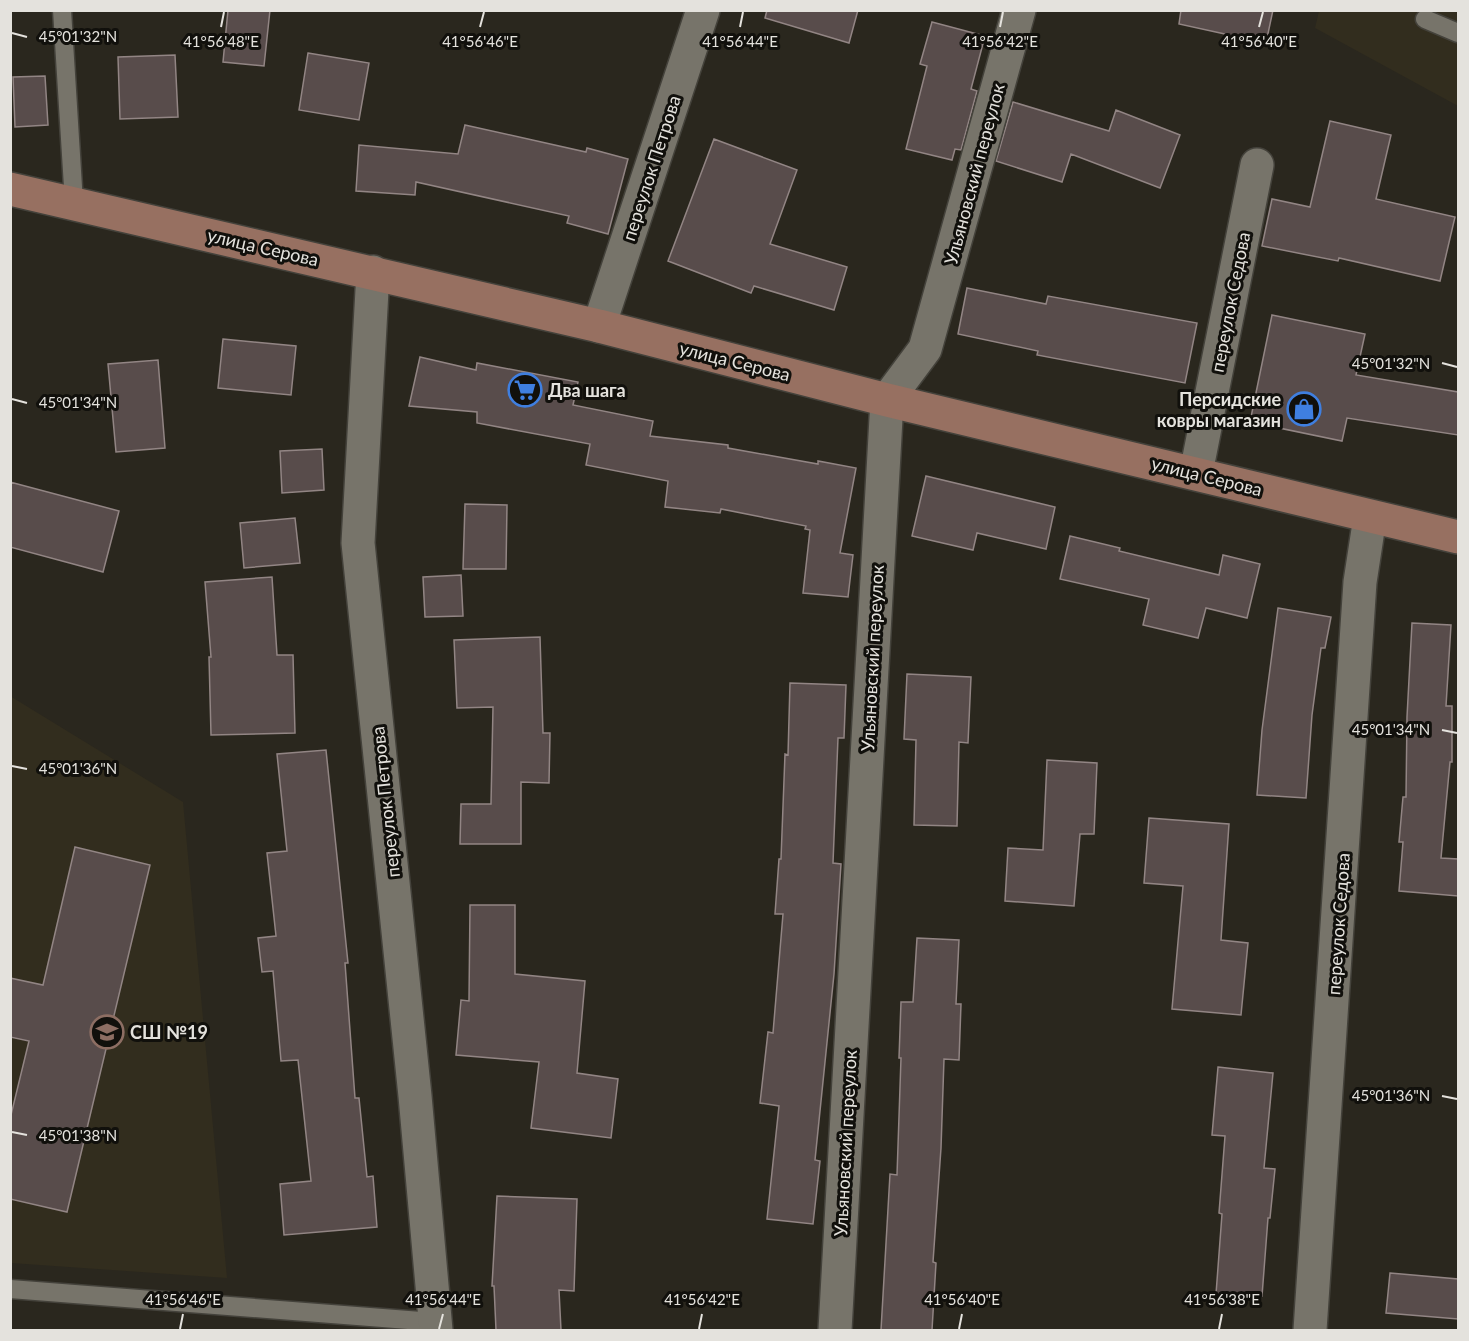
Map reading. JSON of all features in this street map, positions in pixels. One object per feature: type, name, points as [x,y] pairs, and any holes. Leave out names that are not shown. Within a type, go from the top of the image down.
[{"type":"main road","name":"улица Серова","points":[[10,189],[599,326],[886,400],[1458,537]]},
{"type":"street","name":"переулок Петрова","points":[[599,326],[704,10]]},
{"type":"street","name":"Ульяновский переулок","points":[[834,1330],[886,400],[925,348],[1019,10]]},
{"type":"street","name":"переулок Седова","points":[[1196,473],[1257,165]]},
{"type":"street","name":"переулок Петрова","points":[[373,272],[358,543],[415,1096],[435,1326]]},
{"type":"street","name":"переулок Седова","points":[[1310,1330],[1360,582],[1370,517]]},
{"type":"lane","points":[[62,10],[74,203]]},
{"type":"lane","points":[[1425,19],[1458,33]]},
{"type":"lane","points":[[10,1289],[435,1326]]},
{"type":"shaded area","points":[[1319,11],[1458,11],[1458,106],[1315,28]]},
{"type":"shaded area","name":"СШ №19","points":[[10,696],[183,802],[227,1278],[11,1263]]},
{"type":"building","points":[[228,10],[270,10],[264,66],[223,62]]},
{"type":"building","points":[[767,10],[858,10],[849,43],[765,18]]},
{"type":"building","points":[[1181,10],[1273,10],[1266,43],[1179,24]]},
{"type":"building","points":[[932,22],[985,36],[971,89],[977,91],[961,150],[955,149],[952,160],[906,149],[927,66],[920,64]]},
{"type":"building","points":[[308,53],[369,63],[359,120],[299,110]]},
{"type":"building","points":[[175,55],[178,117],[120,119],[118,57]]},
{"type":"building","points":[[45,76],[48,125],[15,127],[13,77]]},
{"type":"building","points":[[1013,102],[1109,131],[1116,110],[1180,135],[1160,188],[1071,154],[1062,182],[996,161]]},
{"type":"building","points":[[1330,121],[1391,135],[1376,199],[1455,217],[1440,281],[1339,258],[1338,261],[1262,246],[1272,199],[1310,207]]},
{"type":"building","points":[[465,125],[586,152],[587,148],[628,159],[608,234],[567,223],[569,216],[416,182],[415,195],[356,191],[359,145],[458,154]]},
{"type":"building","points":[[714,139],[797,170],[770,244],[847,267],[834,310],[754,286],[751,293],[668,261]]},
{"type":"building","points":[[967,288],[1046,304],[1048,296],[1197,323],[1185,383],[1037,355],[1038,351],[958,334]]},
{"type":"building","points":[[1272,315],[1365,334],[1356,375],[1458,392],[1458,435],[1347,418],[1342,441],[1250,422]]},
{"type":"building","points":[[223,339],[296,346],[291,395],[218,388]]},
{"type":"building","points":[[420,357],[476,370],[477,363],[578,382],[573,405],[653,421],[650,436],[728,445],[728,448],[818,464],[818,461],[856,468],[840,553],[853,555],[848,597],[803,593],[810,530],[805,529],[806,526],[721,509],[720,513],[665,507],[668,481],[586,465],[590,444],[477,423],[477,412],[409,406]]},
{"type":"building","points":[[158,360],[165,448],[116,452],[108,364]]},
{"type":"building","points":[[322,449],[324,490],[282,493],[280,451]]},
{"type":"building","points":[[926,476],[1055,507],[1046,549],[977,533],[973,550],[912,536]]},
{"type":"building","points":[[10,482],[119,511],[103,572],[10,547]]},
{"type":"building","points":[[465,504],[507,505],[506,569],[463,569]]},
{"type":"building","points":[[295,518],[300,563],[244,568],[240,523]]},
{"type":"building","points":[[1070,536],[1120,548],[1119,551],[1219,575],[1223,555],[1260,564],[1247,618],[1206,608],[1198,638],[1143,625],[1149,599],[1060,579]]},
{"type":"building","points":[[461,575],[463,616],[425,617],[423,577]]},
{"type":"building","points":[[272,577],[277,655],[293,655],[295,733],[211,735],[209,657],[211,657],[205,582]]},
{"type":"building","points":[[1278,608],[1331,617],[1325,648],[1321,648],[1312,715],[1306,798],[1257,795],[1262,730]]},
{"type":"building","points":[[1412,623],[1451,625],[1446,706],[1452,706],[1452,762],[1450,762],[1441,858],[1458,859],[1458,896],[1399,891],[1403,842],[1399,842],[1403,797],[1406,797]]},
{"type":"building","points":[[540,637],[543,733],[550,733],[549,783],[521,782],[521,844],[460,844],[461,804],[491,804],[493,707],[457,708],[454,640]]},
{"type":"building","points":[[907,674],[971,677],[968,743],[959,742],[957,826],[914,825],[916,740],[904,739]]},
{"type":"building","points":[[790,683],[846,685],[844,738],[838,738],[833,863],[841,864],[834,974],[815,1160],[820,1161],[813,1224],[767,1219],[779,1106],[760,1103],[768,1032],[773,1033],[783,914],[775,914],[779,859],[781,859],[785,754],[788,755]]},
{"type":"building","points":[[326,750],[348,963],[345,963],[355,1098],[359,1098],[367,1177],[373,1176],[377,1227],[284,1235],[280,1184],[311,1181],[298,1060],[281,1061],[273,971],[262,972],[258,938],[276,936],[267,853],[287,851],[277,754]]},
{"type":"building","points":[[1047,760],[1097,763],[1094,834],[1080,834],[1074,906],[1005,901],[1008,848],[1043,850]]},
{"type":"building","points":[[1149,818],[1229,824],[1221,940],[1248,943],[1241,1015],[1172,1009],[1183,886],[1144,883]]},
{"type":"building","points":[[75,847],[150,865],[67,1212],[10,1199],[10,1119],[29,1041],[10,1037],[10,978],[43,985]]},
{"type":"building","points":[[470,905],[515,905],[515,974],[585,981],[577,1073],[618,1079],[611,1138],[531,1128],[539,1062],[456,1055],[461,1000],[469,1001]]},
{"type":"building","points":[[917,938],[959,940],[956,1004],[961,1004],[959,1060],[944,1059],[941,1148],[933,1262],[936,1263],[932,1330],[881,1330],[890,1174],[897,1175],[901,1002],[913,1002]]},
{"type":"building","points":[[1218,1067],[1273,1073],[1264,1168],[1275,1169],[1270,1218],[1268,1218],[1262,1296],[1216,1294],[1225,1136],[1212,1135]]},
{"type":"building","points":[[497,1196],[577,1199],[574,1291],[559,1290],[561,1330],[496,1330],[494,1286],[492,1286]]},
{"type":"building","points":[[1390,1273],[1458,1279],[1458,1319],[1386,1313]]},
{"type":"place","name":"Два шага","points":[[525,390]]},
{"type":"place","name":"Персидские ковры магазин","points":[[1304,409]]},
{"type":"place","name":"СШ №19","points":[[107,1032]]}]
